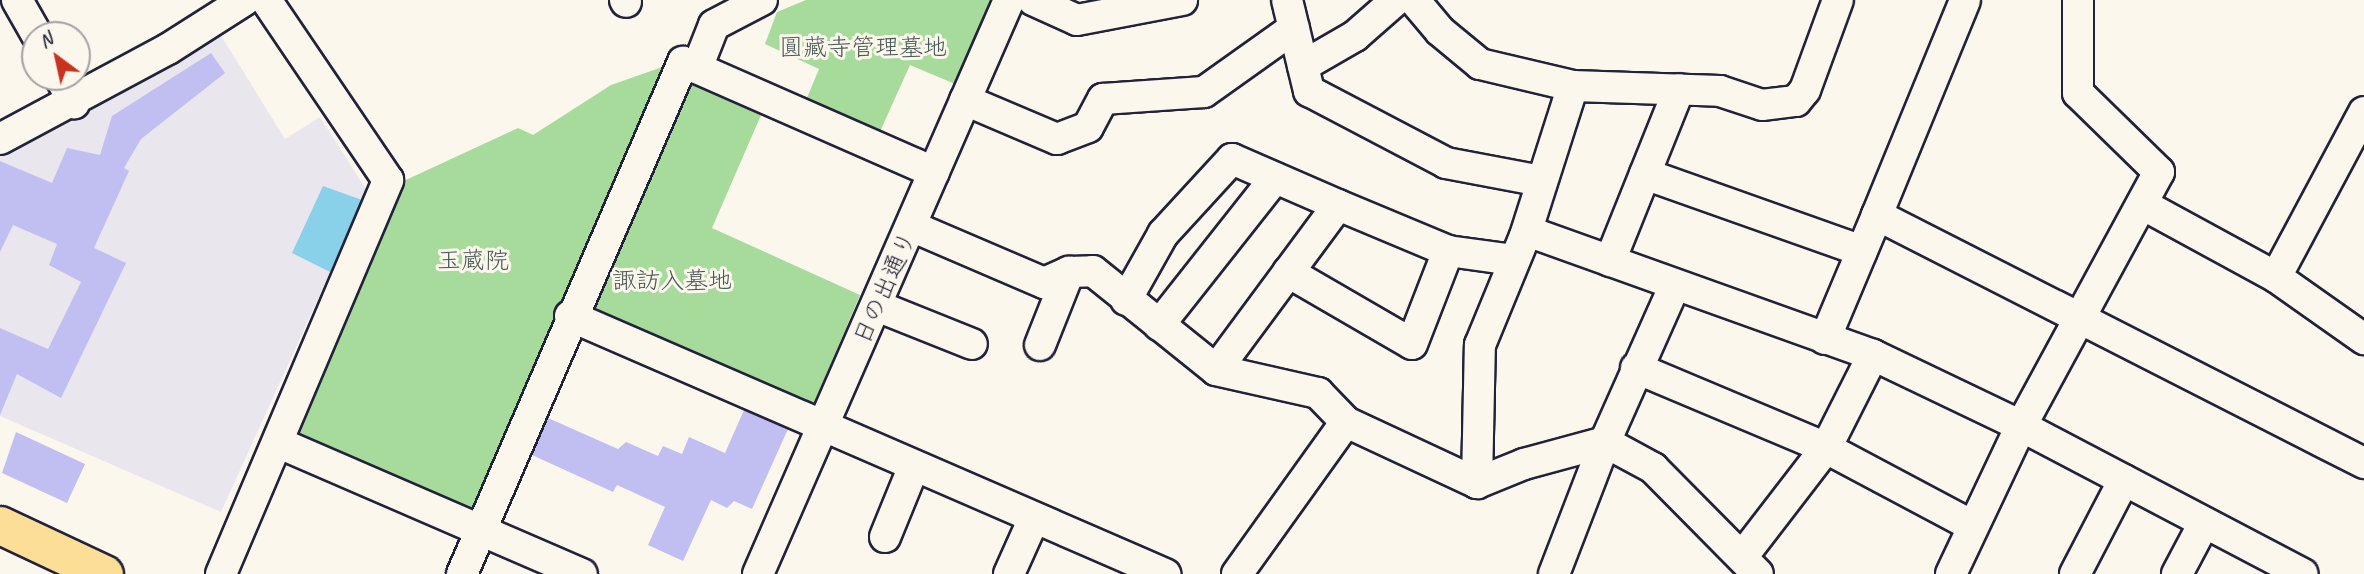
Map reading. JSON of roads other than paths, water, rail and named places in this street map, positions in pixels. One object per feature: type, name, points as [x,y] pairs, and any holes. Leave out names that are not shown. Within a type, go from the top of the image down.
[{"type":"main road","points":[[0,526],[80,569]]},
{"type":"street","points":[[17,0],[29,21]]},
{"type":"street","points":[[91,78],[245,0]]},
{"type":"street","points":[[221,574],[279,443],[388,180],[265,0]]},
{"type":"street","points":[[697,68],[714,25],[762,0]]},
{"type":"street","name":"日の出通り","points":[[758,574],[1009,0]]},
{"type":"street","points":[[1033,0],[1077,20],[1182,0]]},
{"type":"street","points":[[1303,66],[1355,36],[1396,0]]},
{"type":"street","points":[[1414,0],[1440,32],[1480,64],[1573,86],[1720,91],[1762,105],[1796,101],[1805,90],[1838,0]]},
{"type":"street","points":[[1825,339],[1965,0]]},
{"type":"street","points":[[1951,574],[1971,525],[2021,426],[2159,172],[2078,93],[2078,0]]},
{"type":"street","points":[[965,100],[1057,139],[1088,127],[1103,99],[1204,92],[1290,14],[1309,91],[1446,163],[1541,181]]},
{"type":"street","points":[[462,574],[482,532],[570,316],[684,62],[934,172]]},
{"type":"street","points":[[1477,483],[1479,345],[1527,231],[1573,86]]},
{"type":"street","points":[[1610,261],[1679,89]]},
{"type":"street","points":[[0,139],[66,91]]},
{"type":"street","points":[[2276,277],[2364,112]]},
{"type":"street","points":[[1126,300],[1163,234],[1232,159],[1448,251],[1514,260]]},
{"type":"street","points":[[1645,174],[1862,251]]},
{"type":"street","points":[[1159,325],[1275,178]]},
{"type":"street","points":[[2142,204],[2276,277],[2364,339]]},
{"type":"street","points":[[1216,370],[1338,205]]},
{"type":"street","points":[[1877,215],[2083,316],[2364,463]]},
{"type":"street","points":[[911,226],[1044,283],[1069,272],[1093,271],[1216,370],[1318,393],[1346,422],[1477,483],[1524,464],[1605,442],[1653,468],[1750,566],[1826,448],[1873,355]]},
{"type":"street","points":[[1527,231],[1674,287],[1873,355],[2021,426],[2303,574]]},
{"type":"street","points":[[1288,272],[1412,344],[1448,251]]},
{"type":"street","points":[[1040,345],[1069,272]]},
{"type":"street","points":[[1554,574],[1605,442],[1674,287]]},
{"type":"street","points":[[877,306],[972,344]]},
{"type":"street","points":[[570,316],[1165,574]]},
{"type":"street","points":[[1636,368],[1826,448],[1971,525]]},
{"type":"street","points":[[1237,574],[1346,422]]},
{"type":"street","points":[[279,443],[582,574]]},
{"type":"street","points":[[886,537],[914,466]]},
{"type":"street","points":[[2075,574],[2124,481]]},
{"type":"street","points":[[1009,574],[1034,518]]},
{"type":"street","points":[[2177,574],[2204,523]]},
{"type":"water","points":[[323,186],[362,200],[330,272],[292,253]]},
{"type":"park label","name":"圓藏寺管理墓地","points":[[863,48]]},
{"type":"park label","name":"玉蔵院","points":[[473,261]]},
{"type":"park label","name":"諏訪入墓地","points":[[672,281]]}]
